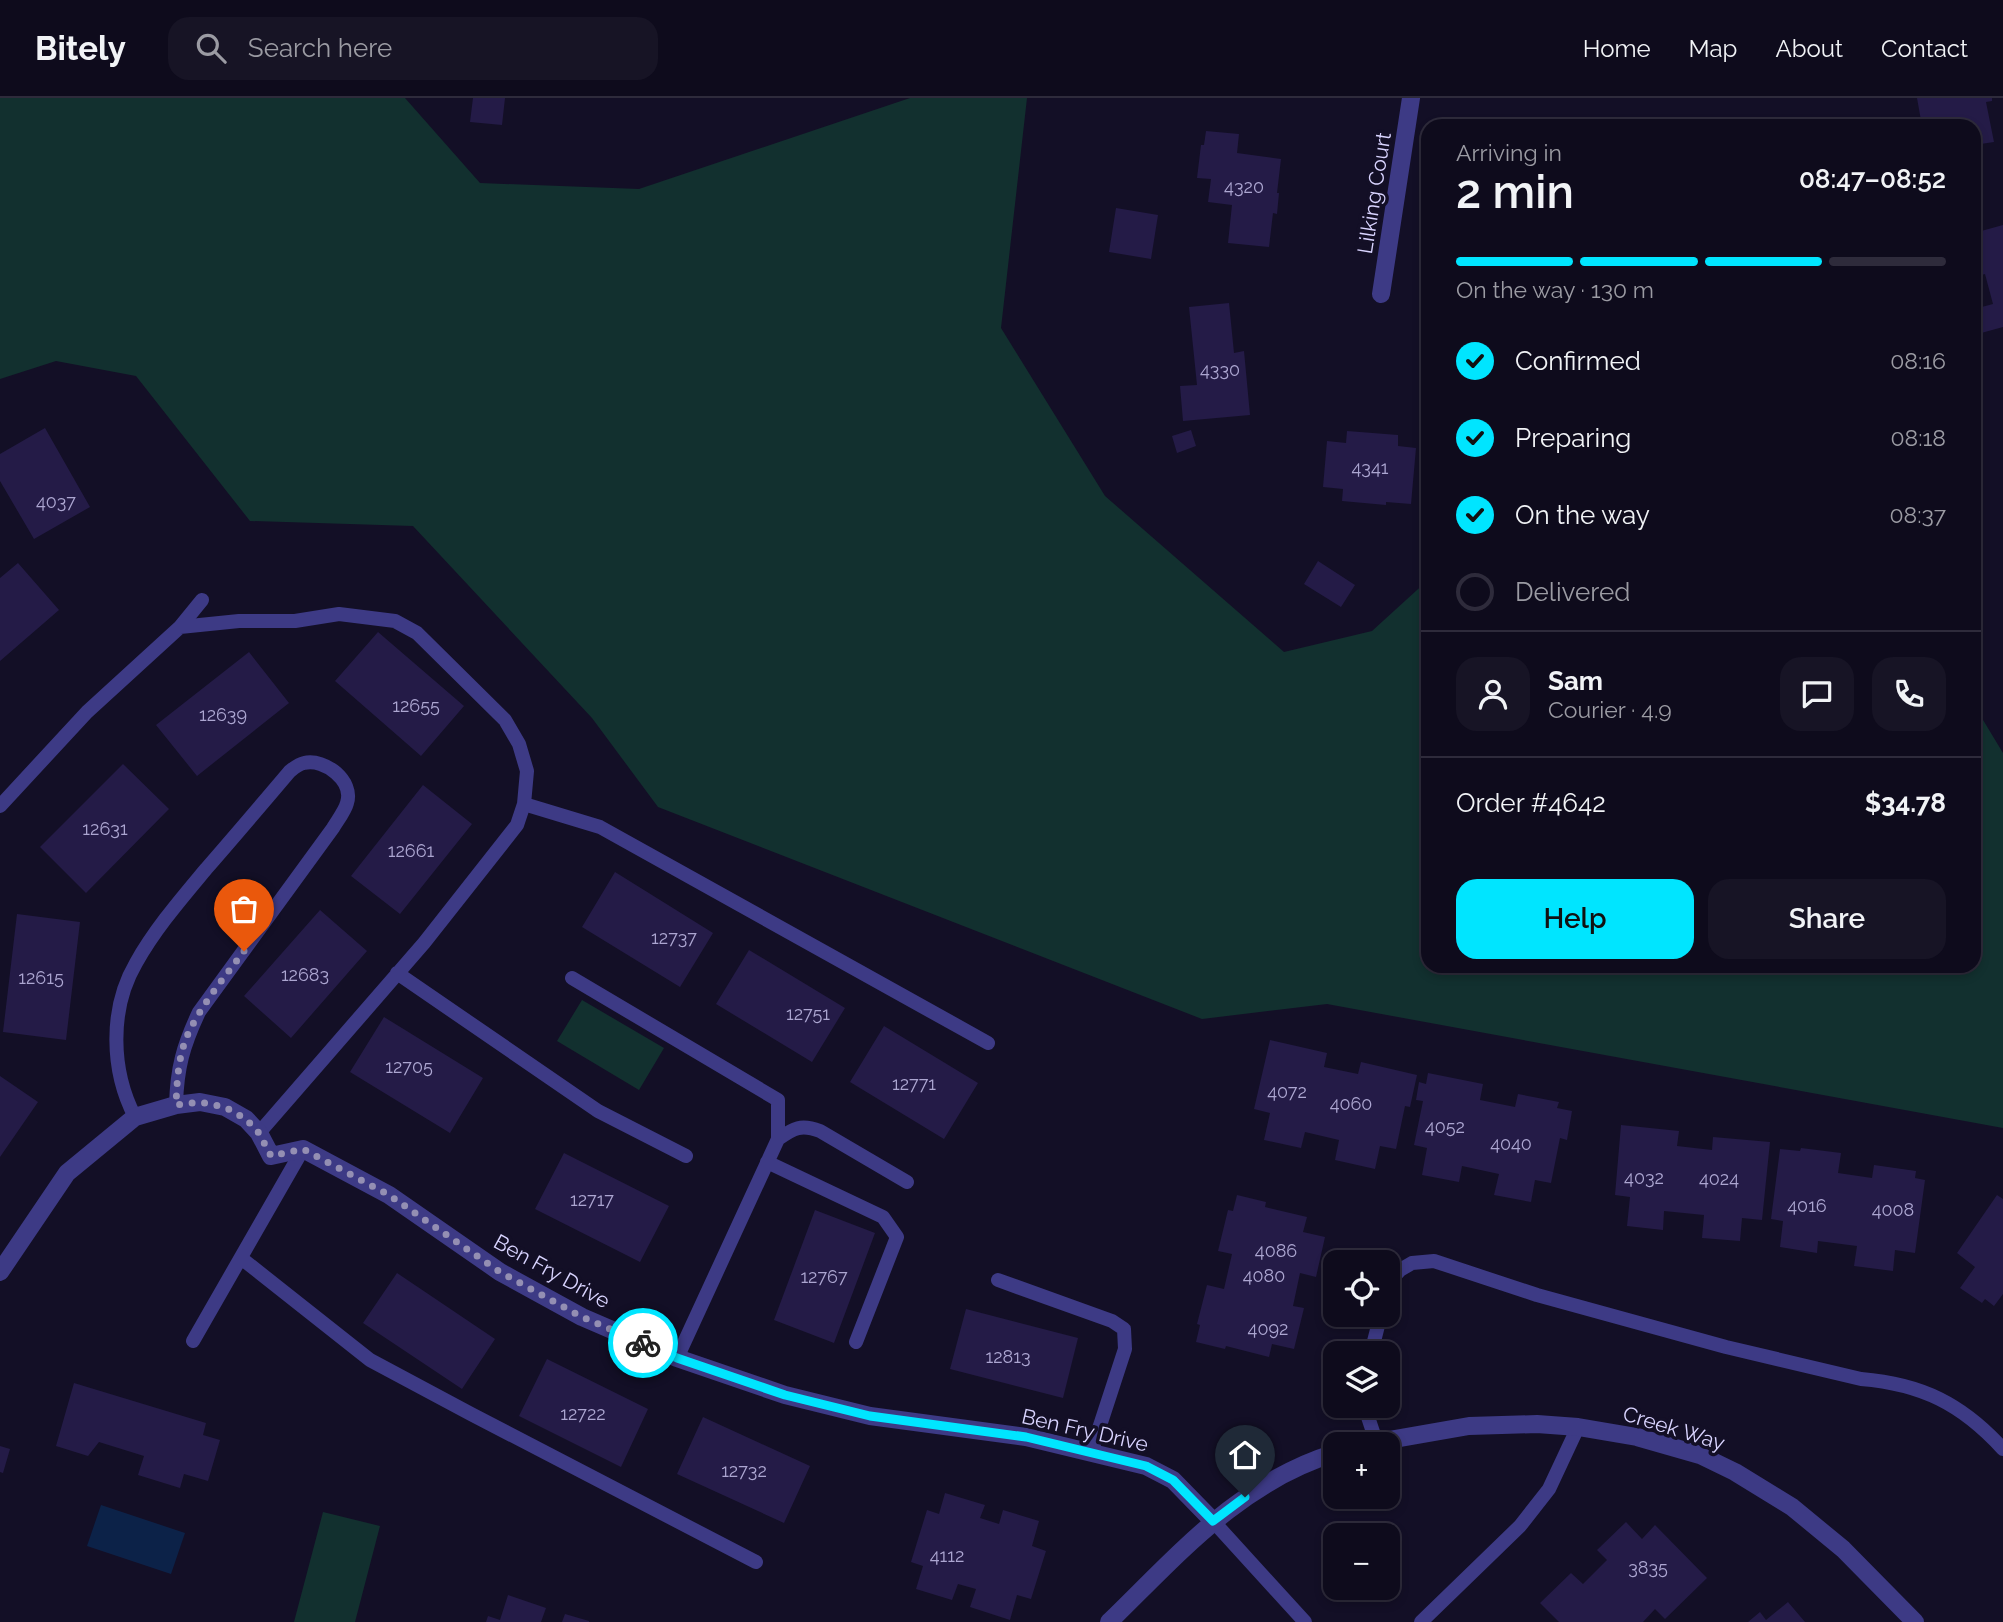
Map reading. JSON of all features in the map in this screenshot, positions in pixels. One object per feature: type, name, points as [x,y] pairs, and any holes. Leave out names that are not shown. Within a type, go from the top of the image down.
[{"type":"street","name":"Lilking Court","points":[[1381,294],[1411,98]]},
{"type":"street","points":[[0,1272],[67,1173],[135,1117],[176,1105],[200,1102],[225,1107],[246,1119],[259,1133],[271,1156],[303,1149]]},
{"type":"street","name":"Ben Fry Drive","points":[[303,1149],[389,1195],[500,1272],[582,1317],[677,1358],[785,1395],[870,1416],[1026,1437],[1146,1466],[1173,1480],[1213,1521]]},
{"type":"street","name":"Creek Way","points":[[1400,1437],[1469,1426],[1537,1424],[1578,1427],[1648,1440],[1700,1455],[1735,1472],[1792,1507],[1843,1549],[1915,1622]]},
{"type":"street","points":[[1109,1622],[1213,1521],[1262,1485],[1323,1457]]},
{"type":"lane","points":[[0,806],[87,712],[180,627],[202,600]]},
{"type":"lane","points":[[180,627],[239,621],[295,621],[339,614],[395,621],[417,634],[505,720],[519,744],[527,771],[524,804],[517,825],[397,973],[259,1133]]},
{"type":"lane","points":[[135,1117],[128,1105],[118,1070],[116,1034],[121,998],[134,964],[167,915],[289,771],[303,763],[318,762],[342,777],[347,788],[348,803],[333,828],[199,1012],[186,1039],[177,1075],[176,1105]]},
{"type":"lane","points":[[524,804],[600,827],[988,1042]]},
{"type":"lane","points":[[397,973],[597,1111],[686,1156]]},
{"type":"lane","points":[[572,978],[778,1100],[778,1139],[677,1358]]},
{"type":"lane","points":[[778,1139],[794,1128],[820,1131],[907,1182]]},
{"type":"lane","points":[[193,1341],[303,1149]]},
{"type":"lane","points":[[767,1162],[883,1217],[897,1237],[856,1342]]},
{"type":"lane","points":[[241,1258],[370,1360],[756,1562]]},
{"type":"lane","points":[[1400,1270],[1412,1263],[1434,1261],[1537,1295],[1726,1347],[1861,1379],[1916,1388],[1952,1405],[1983,1428],[2003,1449]]},
{"type":"lane","points":[[998,1280],[1112,1321],[1124,1329],[1125,1349],[1091,1453]]},
{"type":"lane","points":[[1421,1622],[1520,1526],[1549,1489],[1578,1427]]},
{"type":"lane","points":[[1213,1521],[1305,1622]]},
{"type":"green space","points":[[0,98],[405,98],[480,183],[639,189],[910,98],[1027,98],[1001,328],[1105,496],[1284,652],[1372,631],[1421,586],[1421,973],[1981,973],[1981,717],[2003,753],[2003,1128],[1327,1004],[1202,1019],[658,807],[592,718],[413,526],[250,521],[136,376],[56,361],[0,379]]},
{"type":"green space","points":[[582,1000],[664,1048],[639,1090],[557,1041]]},
{"type":"green space","points":[[323,1512],[380,1526],[355,1622],[294,1622]]},
{"type":"water","points":[[101,1505],[185,1533],[171,1574],[87,1546]]},
{"type":"building","points":[[473,98],[505,98],[502,125],[470,122]]},
{"type":"building","points":[[1917,98],[1992,98],[1992,101],[1986,102],[1994,142],[1981,144],[1981,119],[1921,119]]},
{"type":"building","points":[[1206,131],[1239,134],[1237,153],[1281,159],[1277,214],[1273,213],[1269,247],[1228,243],[1232,205],[1208,202],[1211,179],[1197,178],[1201,145],[1204,145]]},
{"type":"building","points":[[1116,208],[1158,215],[1151,259],[1109,252]]},
{"type":"building","points":[[2003,225],[2003,327],[1981,333],[1981,307],[1993,304],[1985,274],[1981,275],[1981,231]]},
{"type":"building","points":[[1229,303],[1234,353],[1244,351],[1250,415],[1183,421],[1180,386],[1197,385],[1189,307]]},
{"type":"building","points":[[45,428],[90,507],[34,539],[0,481],[0,454]]},
{"type":"building","points":[[1191,430],[1196,446],[1177,453],[1172,436]]},
{"type":"building","points":[[1347,431],[1398,435],[1398,446],[1416,448],[1411,504],[1342,501],[1343,489],[1323,487],[1327,441],[1346,443]]},
{"type":"building","points":[[1318,561],[1355,585],[1341,607],[1304,584]]},
{"type":"building","points":[[18,563],[59,610],[0,661],[0,578]]},
{"type":"building","points":[[378,632],[464,706],[421,756],[335,681]]},
{"type":"building","points":[[249,652],[289,703],[197,776],[156,725]]},
{"type":"building","points":[[123,764],[169,809],[86,893],[40,847]]},
{"type":"building","points":[[423,785],[472,824],[400,914],[351,876]]},
{"type":"building","points":[[615,872],[713,933],[680,987],[582,927]]},
{"type":"building","points":[[320,910],[367,951],[291,1038],[244,996]]},
{"type":"building","points":[[17,914],[80,922],[66,1040],[3,1032]]},
{"type":"building","points":[[749,950],[845,1008],[812,1062],[716,1004]]},
{"type":"building","points":[[384,1017],[483,1078],[450,1133],[350,1072]]},
{"type":"building","points":[[884,1026],[978,1083],[944,1139],[850,1082]]},
{"type":"building","points":[[1270,1040],[1327,1053],[1324,1067],[1358,1074],[1361,1062],[1417,1075],[1410,1107],[1405,1106],[1396,1149],[1380,1146],[1375,1169],[1335,1160],[1339,1140],[1305,1132],[1301,1148],[1264,1140],[1270,1113],[1254,1109]]},
{"type":"building","points":[[1428,1073],[1483,1084],[1480,1100],[1515,1107],[1518,1094],[1559,1102],[1557,1108],[1572,1111],[1567,1140],[1560,1138],[1551,1183],[1535,1180],[1531,1202],[1494,1195],[1499,1174],[1462,1166],[1459,1182],[1422,1175],[1427,1148],[1414,1145],[1423,1101],[1416,1100],[1419,1082],[1426,1084]]},
{"type":"building","points":[[0,1076],[38,1102],[0,1157]]},
{"type":"building","points":[[1621,1125],[1679,1131],[1677,1146],[1712,1150],[1713,1137],[1770,1142],[1762,1220],[1742,1218],[1740,1241],[1702,1238],[1704,1215],[1664,1211],[1663,1230],[1627,1226],[1630,1197],[1615,1195]]},
{"type":"building","points":[[1801,1148],[1841,1153],[1838,1173],[1872,1178],[1874,1165],[1916,1171],[1915,1178],[1925,1180],[1915,1253],[1895,1250],[1893,1271],[1854,1266],[1857,1246],[1818,1241],[1817,1253],[1780,1247],[1783,1221],[1771,1219],[1780,1149],[1800,1151]]},
{"type":"building","points":[[564,1153],[669,1206],[640,1262],[535,1209]]},
{"type":"building","points":[[1237,1195],[1266,1202],[1265,1207],[1307,1217],[1303,1232],[1325,1237],[1316,1277],[1300,1273],[1293,1306],[1304,1308],[1294,1349],[1272,1344],[1269,1357],[1226,1346],[1225,1349],[1196,1342],[1200,1325],[1197,1324],[1207,1285],[1224,1289],[1232,1254],[1218,1251],[1228,1210],[1233,1211]]},
{"type":"building","points":[[1997,1195],[2003,1199],[2003,1294],[1994,1306],[1985,1299],[1982,1303],[1960,1288],[1975,1267],[1957,1253]]},
{"type":"building","points":[[815,1210],[875,1233],[834,1343],[774,1320]]},
{"type":"building","points":[[397,1273],[495,1339],[462,1389],[363,1323]]},
{"type":"building","points":[[966,1309],[1078,1338],[1063,1398],[950,1369]]},
{"type":"building","points":[[547,1359],[648,1409],[621,1467],[519,1416]]},
{"type":"building","points":[[74,1383],[206,1423],[203,1435],[220,1440],[208,1481],[184,1474],[180,1488],[138,1475],[144,1456],[99,1442],[88,1456],[56,1446]]},
{"type":"building","points":[[703,1417],[810,1466],[784,1523],[677,1474]]},
{"type":"building","points":[[0,1446],[10,1449],[3,1473],[0,1472]]},
{"type":"building","points":[[945,1493],[985,1505],[980,1518],[999,1524],[1003,1510],[1039,1521],[1032,1546],[1046,1551],[1031,1599],[1017,1595],[1010,1620],[970,1607],[976,1589],[958,1584],[952,1600],[916,1589],[923,1566],[911,1562],[927,1510],[939,1514]]},
{"type":"building","points":[[1626,1522],[1642,1539],[1655,1525],[1707,1578],[1665,1619],[1655,1609],[1643,1622],[1559,1622],[1540,1603],[1571,1573],[1583,1584],[1607,1560],[1597,1550]]},
{"type":"building","points":[[508,1595],[546,1608],[541,1622],[486,1622],[488,1616],[500,1620]]},
{"type":"building","points":[[1788,1602],[1805,1622],[1748,1622],[1760,1612],[1766,1620]]},
{"type":"building","points":[[565,1614],[589,1621],[589,1622],[562,1622]]},
{"type":"way so far","points":[[244,951],[199,1012],[186,1039],[177,1075],[176,1105],[200,1102],[225,1107],[246,1119],[259,1133],[271,1156],[303,1149],[389,1195],[500,1272],[582,1317],[643,1343]]},
{"type":"route","points":[[643,1343],[677,1358],[785,1395],[870,1416],[1026,1437],[1146,1466],[1173,1480],[1213,1521],[1245,1497]]}]
